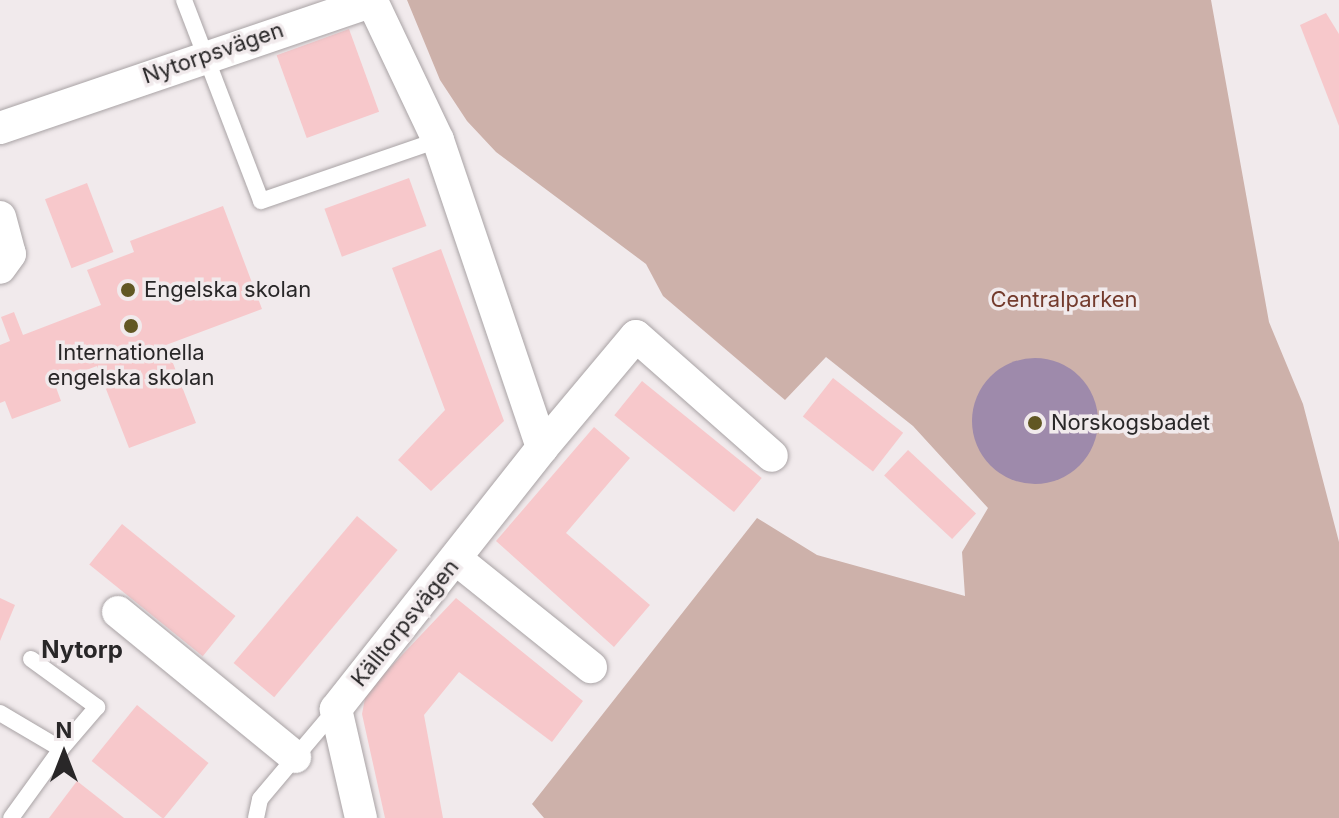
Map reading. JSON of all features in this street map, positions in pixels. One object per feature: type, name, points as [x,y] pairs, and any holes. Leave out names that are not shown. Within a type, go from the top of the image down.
[{"type":"street","name":"Nytorpsvägen","points":[[0,128],[205,55],[372,1],[438,140]]},
{"type":"street","points":[[438,140],[542,448]]},
{"type":"street","points":[[0,217],[10,254],[0,268]]},
{"type":"street","name":"Källtorpsvägen","points":[[361,818],[336,709],[542,448],[636,336],[772,456]]},
{"type":"street","points":[[456,559],[591,667]]},
{"type":"street","points":[[118,612],[295,757]]},
{"type":"lane","points":[[184,0],[261,201],[438,140]]},
{"type":"lane","points":[[11,818],[61,749],[97,707],[31,659]]},
{"type":"lane","points":[[245,818],[336,709]]},
{"type":"lane","points":[[0,713],[61,749]]},
{"type":"lane","points":[[256,818],[260,799]]},
{"type":"green space","name":"Centralparken","points":[[407,0],[1211,0],[1269,322],[1303,404],[1339,542],[1339,818],[544,818],[532,804],[757,518],[817,555],[965,596],[962,552],[988,508],[913,426],[826,357],[785,400],[663,296],[646,264],[496,152],[467,121],[440,80]]},
{"type":"shaded area","name":"Norskogsbadet","points":[[1035,358],[1059,363],[1080,376],[1093,397],[1098,421],[1093,445],[1080,466],[1059,479],[1035,484],[1011,479],[990,466],[977,445],[972,421],[977,397],[990,376],[1011,363]]},
{"type":"building","points":[[1326,13],[1339,34],[1339,126],[1300,25]]},
{"type":"building","points":[[349,29],[379,112],[307,138],[277,55]]},
{"type":"building","points":[[409,178],[426,226],[342,257],[324,209]]},
{"type":"building","points":[[87,183],[114,252],[72,268],[45,199]]},
{"type":"building","name":"Internationella engelska skolan","points":[[223,206],[262,309],[166,345],[196,423],[129,448],[97,366],[54,382],[61,401],[12,419],[5,401],[0,403],[0,345],[10,341],[1,317],[14,312],[23,335],[101,305],[87,270],[134,252],[130,241]]},
{"type":"building","points":[[441,249],[504,421],[431,491],[398,460],[445,410],[392,268]]},
{"type":"building","points":[[833,378],[903,433],[873,471],[803,417]]},
{"type":"building","points":[[642,381],[762,478],[734,512],[614,415]]},
{"type":"building","points":[[594,427],[630,458],[566,533],[650,605],[614,647],[496,541]]},
{"type":"building","points":[[908,450],[976,513],[952,539],[884,476]]},
{"type":"building","points":[[357,516],[398,550],[274,697],[234,663]]},
{"type":"building","points":[[122,524],[235,616],[203,656],[89,564]]},
{"type":"building","points":[[0,598],[15,605],[0,641]]},
{"type":"building","points":[[456,598],[583,701],[552,742],[459,672],[424,715],[443,818],[385,818],[362,714],[366,693]]},
{"type":"building","points":[[137,705],[208,763],[162,818],[92,761]]},
{"type":"building","points":[[77,781],[124,818],[49,818]]},
{"type":"place","name":"Engelska skolan","points":[[128,290]]},
{"type":"place","name":"Internationella engelska skolan","points":[[131,326]]},
{"type":"place","name":"Norskogsbadet","points":[[1035,423]]},
{"type":"district","name":"Nytorp","points":[[82,650]]}]
